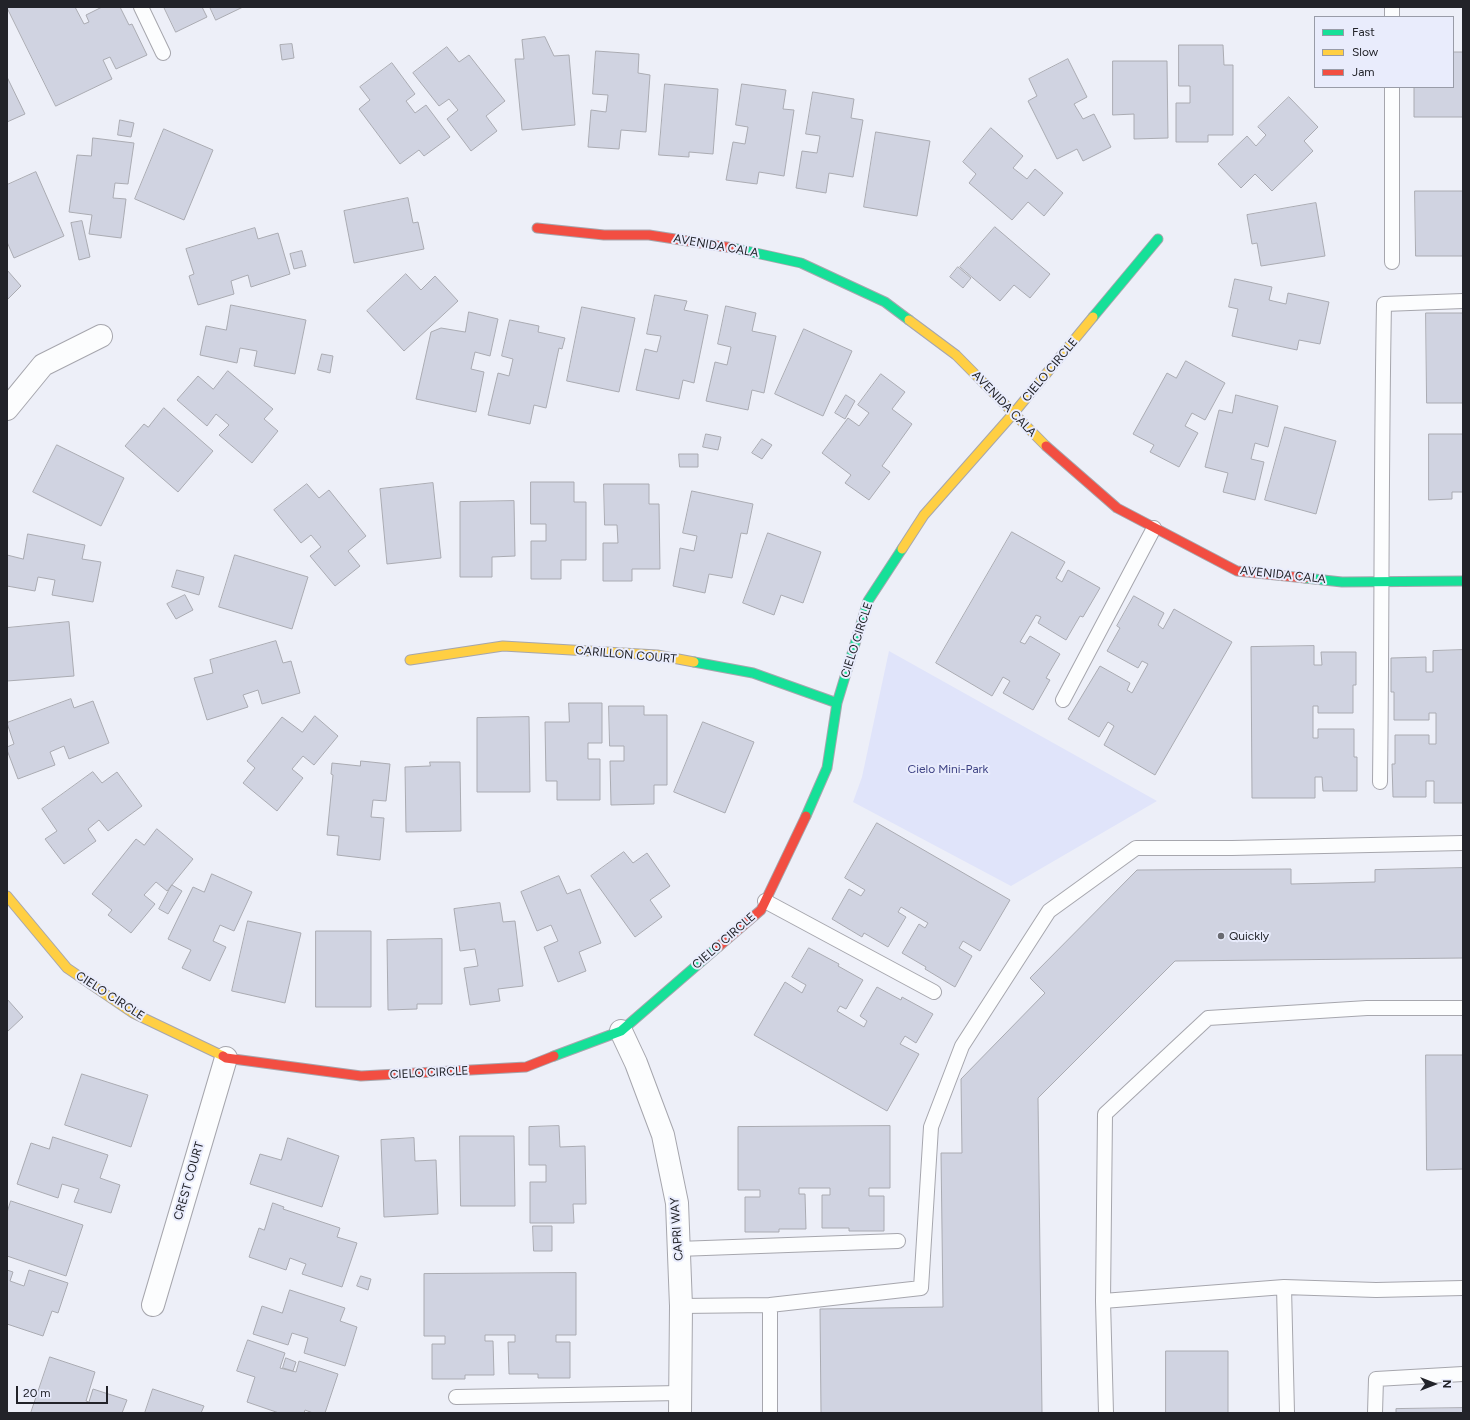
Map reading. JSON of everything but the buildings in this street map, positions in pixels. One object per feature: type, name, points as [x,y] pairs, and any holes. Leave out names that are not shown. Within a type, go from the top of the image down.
[{"type":"street","name":"AVENIDA CALA","points":[[537,228],[604,235],[649,235],[724,246],[801,263],[885,302],[956,355],[1045,445],[1117,508],[1237,571],[1342,582],[1463,581]]},
{"type":"street","name":"CIELO CIRCLE","points":[[7,896],[67,968],[133,1014],[226,1058],[361,1076],[526,1067],[621,1031],[761,910],[797,837],[827,768],[837,704],[868,601],[924,515],[1013,414],[1158,239]]},
{"type":"street","points":[[7,409],[43,364],[101,336]]},
{"type":"street","name":"CARILLON COURT","points":[[410,660],[503,646],[657,655],[753,673],[837,704]]},
{"type":"street","name":"CAPRI WAY","points":[[621,1031],[636,1063],[662,1135],[677,1203],[681,1306],[680,1403]]},
{"type":"street","name":"CREST COURT","points":[[153,1304],[226,1058]]},
{"type":"lane","points":[[141,7],[163,52]]},
{"type":"lane","points":[[1392,88],[1392,262]]},
{"type":"lane","points":[[1380,782],[1382,582],[1381,461],[1384,304],[1463,301]]},
{"type":"lane","points":[[1063,700],[1154,528]]},
{"type":"lane","points":[[681,1306],[770,1305],[921,1288],[931,1127],[962,1046],[1049,910],[1136,848],[1239,848],[1463,843]]},
{"type":"lane","points":[[765,901],[934,992]]},
{"type":"lane","points":[[1106,1413],[1103,1300],[1105,1114],[1208,1018],[1367,1008],[1463,1008]]},
{"type":"lane","points":[[678,1249],[898,1241]]},
{"type":"lane","points":[[1103,1300],[1284,1287],[1376,1290],[1463,1288]]},
{"type":"lane","points":[[1284,1287],[1287,1413]]},
{"type":"lane","points":[[770,1305],[770,1413]]},
{"type":"lane","points":[[1375,1413],[1376,1378],[1463,1374]]},
{"type":"lane","points":[[456,1397],[680,1403]]},
{"type":"green space","name":"Cielo Mini-Park","points":[[889,651],[1157,801],[1011,886],[853,802],[862,777]]},
{"type":"traffic: fast","points":[[1093,317],[1158,239]]},
{"type":"traffic: fast","points":[[733,248],[801,263],[885,302],[909,320]]},
{"type":"traffic: fast","points":[[806,816],[827,768],[837,703],[868,601],[902,549]]},
{"type":"traffic: fast","points":[[1305,578],[1342,582],[1463,581]]},
{"type":"traffic: fast","points":[[694,662],[753,673],[837,703]]},
{"type":"traffic: fast","points":[[554,1056],[621,1031],[718,947]]},
{"type":"traffic: slow","points":[[902,549],[924,515],[1013,414],[1093,317]]},
{"type":"traffic: slow","points":[[909,320],[956,355],[1046,446]]},
{"type":"traffic: slow","points":[[410,660],[503,646],[657,655],[694,662]]},
{"type":"traffic: slow","points":[[7,896],[67,968],[133,1013],[223,1056]]},
{"type":"traffic: jam","points":[[537,228],[604,235],[649,235],[733,248]]},
{"type":"traffic: jam","points":[[1046,446],[1117,508],[1237,571],[1305,578]]},
{"type":"traffic: jam","points":[[718,947],[761,910],[806,816]]},
{"type":"traffic: jam","points":[[223,1056],[226,1058],[361,1076],[526,1067],[554,1056]]},
{"type":"place","name":"Quickly","points":[[1221,936]]}]
